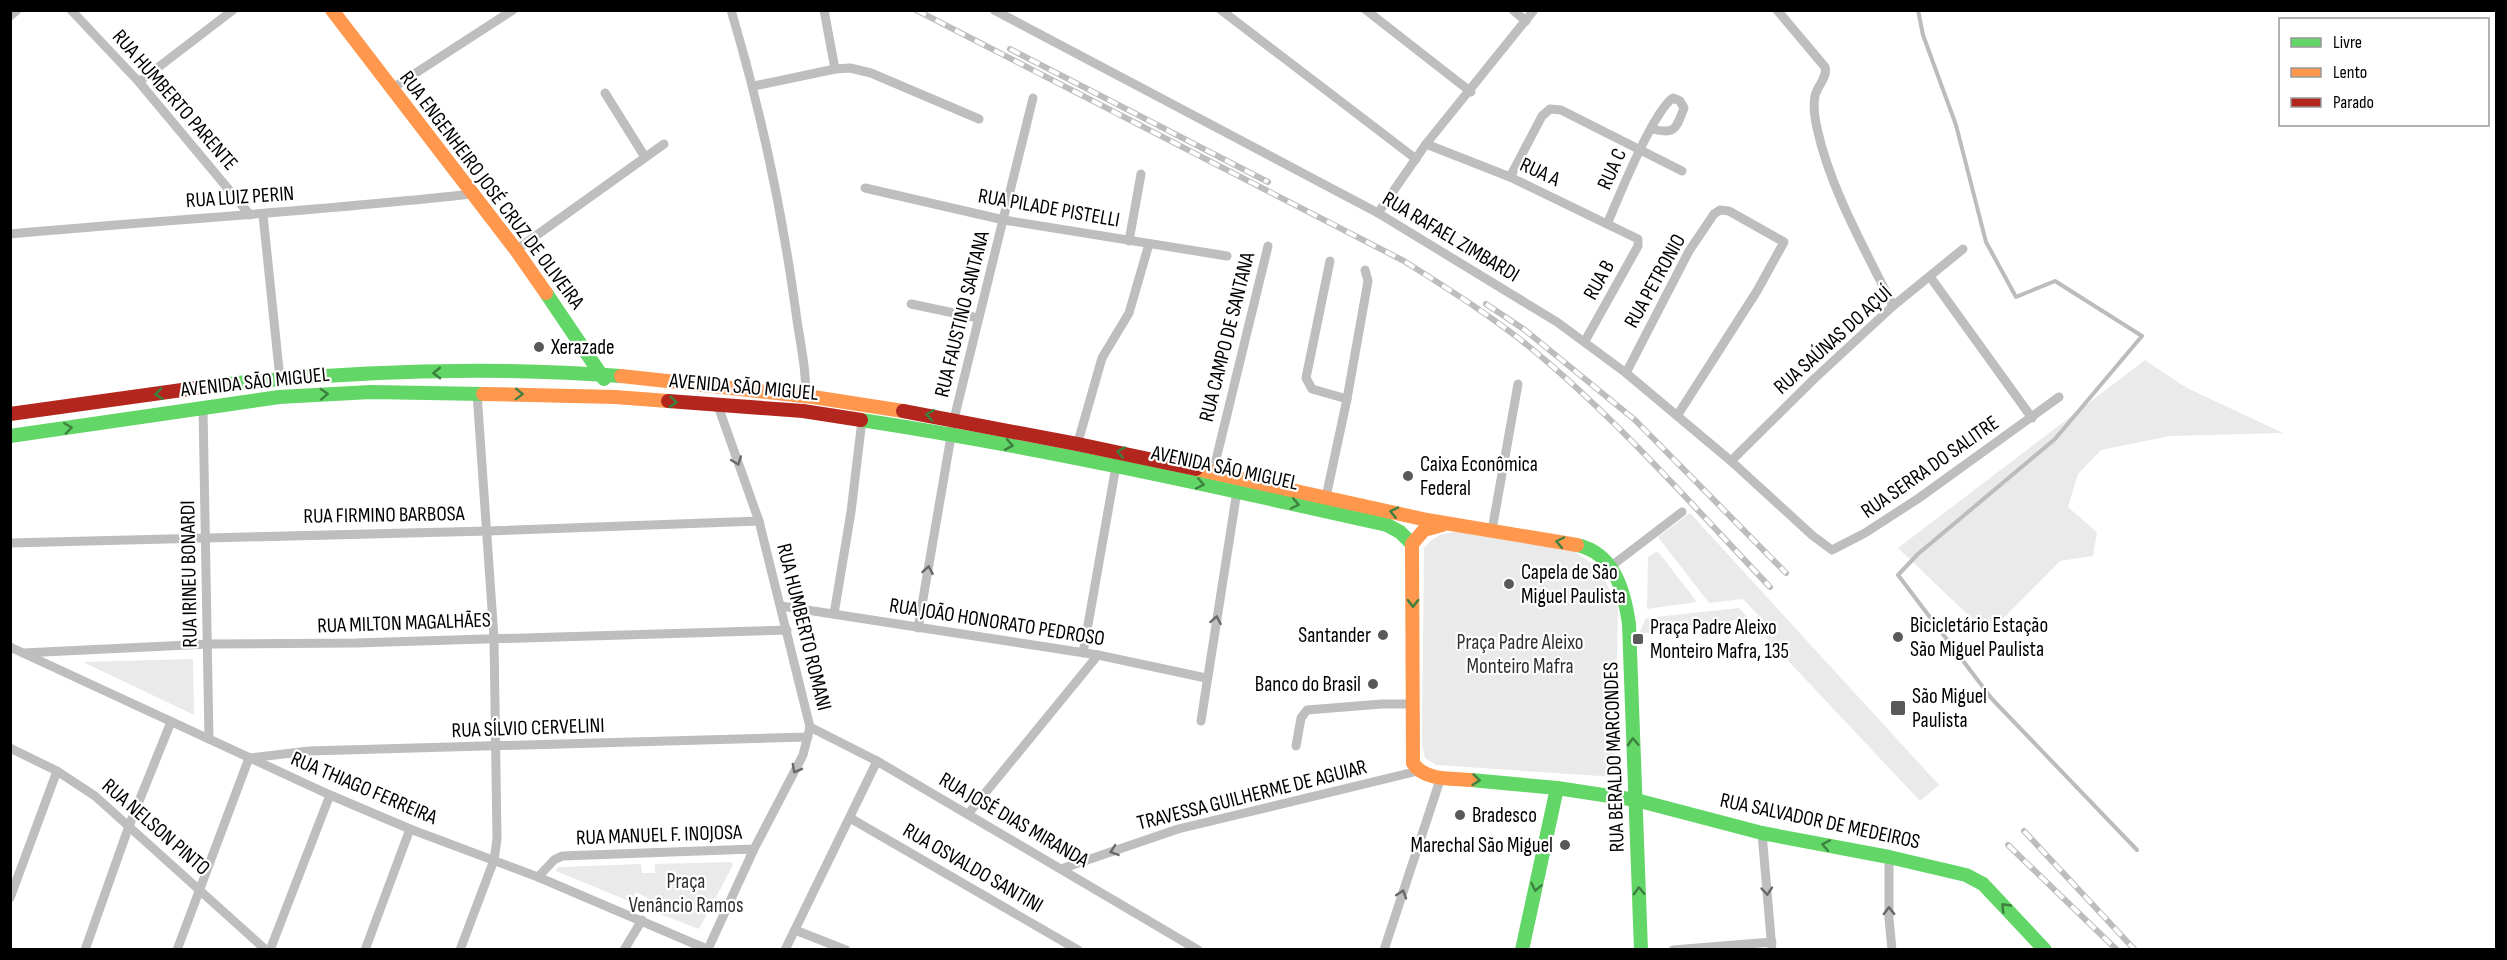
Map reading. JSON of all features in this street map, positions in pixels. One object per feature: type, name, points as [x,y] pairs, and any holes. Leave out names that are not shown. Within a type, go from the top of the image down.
[{"type":"main road","name":"RUA ENGENHEIRO JOSÉ CRUZ DE OLIVEIRA","points":[[332,10],[516,250],[615,397]]},
{"type":"main road","name":"AVENIDA SÃO MIGUEL","points":[[10,414],[280,379],[448,372],[601,375],[805,394],[1078,442],[1451,524],[1587,547],[1596,552],[1610,567]]},
{"type":"main road","name":"AVENIDA SÃO MIGUEL","points":[[10,436],[279,397],[370,392],[615,397],[803,411],[951,434],[1238,491],[1387,525],[1400,532],[1412,544],[1420,532],[1427,528],[1451,524]]},
{"type":"main road","points":[[1412,544],[1413,764],[1418,771],[1441,777],[1557,788],[1522,950]]},
{"type":"main road","name":"RUA BERALDO MARCONDES","points":[[1610,567],[1626,601],[1631,635],[1641,950]]},
{"type":"main road","name":"RUA SALVADOR DE MEDEIROS","points":[[1557,788],[1636,800],[1762,833],[1889,857],[1976,878],[2045,950]]},
{"type":"street","points":[[10,16],[17,10]]},
{"type":"street","name":"RUA HUMBERTO PARENTE","points":[[71,10],[139,82],[250,215]]},
{"type":"street","points":[[139,82],[233,10]]},
{"type":"street","points":[[391,89],[513,10]]},
{"type":"street","points":[[731,10],[754,86],[790,266],[805,394],[803,411]]},
{"type":"street","points":[[824,10],[835,69]]},
{"type":"street","name":"RUA RAFAEL ZIMBARDI","points":[[994,10],[1378,213],[1585,341],[1731,461],[1825,546],[1832,550],[1847,544]]},
{"type":"street","points":[[1221,10],[1416,159]]},
{"type":"street","points":[[1366,10],[1470,92]]},
{"type":"street","points":[[1513,10],[1526,21]]},
{"type":"street","points":[[1378,213],[1426,144],[1534,10]]},
{"type":"street","points":[[1777,10],[1825,67],[1827,73],[1815,95],[1814,104],[1817,128],[1828,167],[1893,306]]},
{"type":"street","points":[[754,86],[850,68],[871,73],[979,119]]},
{"type":"street","points":[[605,93],[645,157]]},
{"type":"street","name":"RUA FAUSTINO SANTANA","points":[[918,628],[954,419],[1034,98]]},
{"type":"street","points":[[1510,177],[1542,116],[1550,109],[1562,110],[1682,171]]},
{"type":"street","name":"RUA C","points":[[1607,224],[1652,129]]},
{"type":"street","points":[[516,250],[664,144]]},
{"type":"street","name":"RUA A","points":[[1426,144],[1510,177],[1635,237]]},
{"type":"street","points":[[1129,241],[1141,174]]},
{"type":"street","name":"RUA PILADE PISTELLI","points":[[865,188],[1005,220],[1227,256]]},
{"type":"street","name":"RUA LUIZ PERIN","points":[[10,234],[263,215],[472,194]]},
{"type":"street","name":"RUA PETRONIO","points":[[1626,373],[1689,251],[1714,214],[1720,210],[1729,211],[1784,242],[1757,291],[1677,416]]},
{"type":"street","points":[[263,215],[280,379]]},
{"type":"street","name":"RUA B","points":[[1585,341],[1638,246],[1635,237]]},
{"type":"street","points":[[1078,442],[1102,358],[1129,313],[1149,244]]},
{"type":"street","name":"RUA CAMPO DE SANTANA","points":[[1213,472],[1268,246]]},
{"type":"street","name":"RUA SAÚNAS DO AÇUÍ","points":[[1731,461],[1814,379],[1893,306],[1963,249]]},
{"type":"street","points":[[1330,261],[1306,378],[1312,389],[1347,399]]},
{"type":"street","points":[[1326,496],[1347,399],[1368,281],[1365,270]]},
{"type":"street","name":"RUA SERRA DO SALITRE","points":[[1930,278],[2032,418]]},
{"type":"street","points":[[911,304],[978,318]]},
{"type":"street","points":[[1492,530],[1518,384]]},
{"type":"street","points":[[460,950],[495,860],[497,839],[494,638],[477,393]]},
{"type":"street","name":"RUA SERRA DO SALITRE","points":[[1847,544],[1919,498],[2060,397]]},
{"type":"street","name":"RUA HUMBERTO ROMANI","points":[[708,949],[754,849],[803,755],[810,727],[759,521],[718,406]]},
{"type":"street","name":"RUA IRINEU BONARDI","points":[[203,408],[209,740]]},
{"type":"street","points":[[834,614],[851,512],[862,420]]},
{"type":"street","points":[[1083,653],[1116,466]]},
{"type":"street","points":[[1201,720],[1238,491]]},
{"type":"street","points":[[1610,567],[1682,512]]},
{"type":"street","name":"RUA FIRMINO BARBOSA","points":[[10,543],[488,531],[759,521]]},
{"type":"street","name":"RUA JOÃO HONORATO PEDROSO","points":[[781,606],[1098,655],[1206,678]]},
{"type":"street","name":"RUA MILTON MAGALHÃES","points":[[23,653],[209,644],[355,643],[787,630]]},
{"type":"street","name":"RUA THIAGO FERREIRA","points":[[10,647],[330,795],[410,829],[538,877],[708,949]]},
{"type":"street","points":[[968,814],[1098,655]]},
{"type":"street","points":[[1296,746],[1301,718],[1308,710],[1412,704]]},
{"type":"street","points":[[85,950],[129,826],[171,722]]},
{"type":"street","name":"RUA JOSÉ DIAS MIRANDA","points":[[810,727],[877,761],[1198,950]]},
{"type":"street","name":"RUA SÍLVIO CERVELINI","points":[[249,758],[309,751],[808,737]]},
{"type":"street","name":"RUA NELSON PINTO","points":[[10,748],[57,771],[95,796],[268,950]]},
{"type":"street","points":[[177,950],[249,758]]},
{"type":"street","points":[[784,950],[877,761]]},
{"type":"street","points":[[10,898],[57,771]]},
{"type":"street","name":"TRAVESSA GUILHERME DE AGUIAR","points":[[1061,868],[1178,829],[1418,771]]},
{"type":"street","points":[[1384,950],[1441,777]]},
{"type":"street","points":[[268,950],[330,795]]},
{"type":"street","name":"RUA OSVALDO SANTINI","points":[[850,818],[1078,950]]},
{"type":"street","points":[[365,950],[410,829]]},
{"type":"street","points":[[1673,950],[1772,946],[1762,833]]},
{"type":"street","name":"RUA MANUEL F. INOJOSA","points":[[538,877],[554,860],[562,856],[754,849]]},
{"type":"street","points":[[1889,857],[1889,918],[1892,950]]},
{"type":"street","points":[[624,950],[642,920]]},
{"type":"street","points":[[795,930],[846,950]]},
{"type":"green space","points":[[2145,360],[2187,388],[2283,433],[2170,436],[2101,450],[2078,474],[2068,507],[2097,532],[2093,556],[2060,561],[1988,634],[1898,548]]},
{"type":"green space","points":[[1690,513],[1939,785],[1920,801],[1764,635],[1772,630],[1743,599],[1709,603],[1658,537]]},
{"type":"green space","name":"Praça Padre Aleixo Monteiro Mafra","points":[[1457,532],[1572,550],[1590,562],[1605,581],[1618,607],[1615,777],[1436,765],[1425,758],[1422,744],[1424,548],[1439,536]]},
{"type":"green space","points":[[1656,552],[1697,602],[1647,609],[1648,557]]},
{"type":"green space","points":[[1739,608],[1748,618],[1639,634],[1646,618]]},
{"type":"green space","points":[[192,659],[194,715],[83,662]]},
{"type":"green space","name":"Praça Venâncio Ramos","points":[[731,862],[733,865],[699,929],[644,908],[648,898],[636,892],[631,902],[556,871],[560,867],[641,864],[642,873],[655,873],[655,864]]},
{"type":"waterway","points":[[1918,10],[1923,35],[1956,125],[1986,242],[2016,297],[2055,281],[2142,336],[2055,439],[1918,554],[1898,575],[1992,699],[2137,850]]},
{"type":"railway","points":[[916,10],[1404,261],[1470,303],[1532,349],[1595,405],[1770,587]]},
{"type":"railway","points":[[1010,49],[1268,182]]},
{"type":"railway","points":[[1486,304],[1525,330],[1635,420],[1786,573]]},
{"type":"railway","points":[[2024,831],[2135,950]]},
{"type":"railway","points":[[2008,845],[2117,950]]},
{"type":"traffic: fast","points":[[546,293],[604,379]]},
{"type":"traffic: fast","points":[[218,385],[369,373],[520,371],[621,376]]},
{"type":"traffic: fast","points":[[10,436],[279,397],[371,392],[483,394]]},
{"type":"traffic: fast","points":[[861,420],[1059,455],[1387,525],[1400,532],[1412,544]]},
{"type":"traffic: fast","points":[[1577,545],[1590,549],[1600,556],[1615,575],[1624,598],[1629,624],[1641,950]]},
{"type":"traffic: fast","points":[[1471,780],[1557,788],[1636,800]]},
{"type":"traffic: fast","points":[[1522,950],[1557,788]]},
{"type":"traffic: fast","points":[[1636,800],[1762,833],[1889,857],[1966,875],[1983,884],[2045,950]]},
{"type":"traffic: slow","points":[[332,10],[516,250],[546,293]]},
{"type":"traffic: slow","points":[[621,376],[813,397],[903,411]]},
{"type":"traffic: slow","points":[[483,394],[615,397],[668,401]]},
{"type":"traffic: slow","points":[[1196,469],[1427,520],[1577,545]]},
{"type":"traffic: slow","points":[[1442,525],[1424,530],[1412,544],[1413,763],[1418,769],[1431,776],[1471,780]]},
{"type":"traffic: jam","points":[[10,414],[218,385]]},
{"type":"traffic: jam","points":[[668,401],[803,411],[861,420]]},
{"type":"traffic: jam","points":[[903,411],[1196,469]]},
{"type":"place","name":"Xerazade","points":[[539,347]]},
{"type":"place","name":"Caixa Econômica Federal","points":[[1408,476]]},
{"type":"place","name":"Capela de São Miguel Paulista","points":[[1509,584]]},
{"type":"place","name":"Santander","points":[[1383,635]]},
{"type":"place","name":"Bicicletário Estação São Miguel Paulista","points":[[1898,637]]},
{"type":"place","name":"Praça Padre Aleixo Monteiro Mafra, 135","points":[[1638,639]]},
{"type":"place","name":"Banco do Brasil","points":[[1373,684]]},
{"type":"place","name":"São Miguel Paulista","points":[[1898,708]]},
{"type":"place","name":"Bradesco","points":[[1460,815]]},
{"type":"place","name":"Marechal São Miguel","points":[[1565,845]]}]
